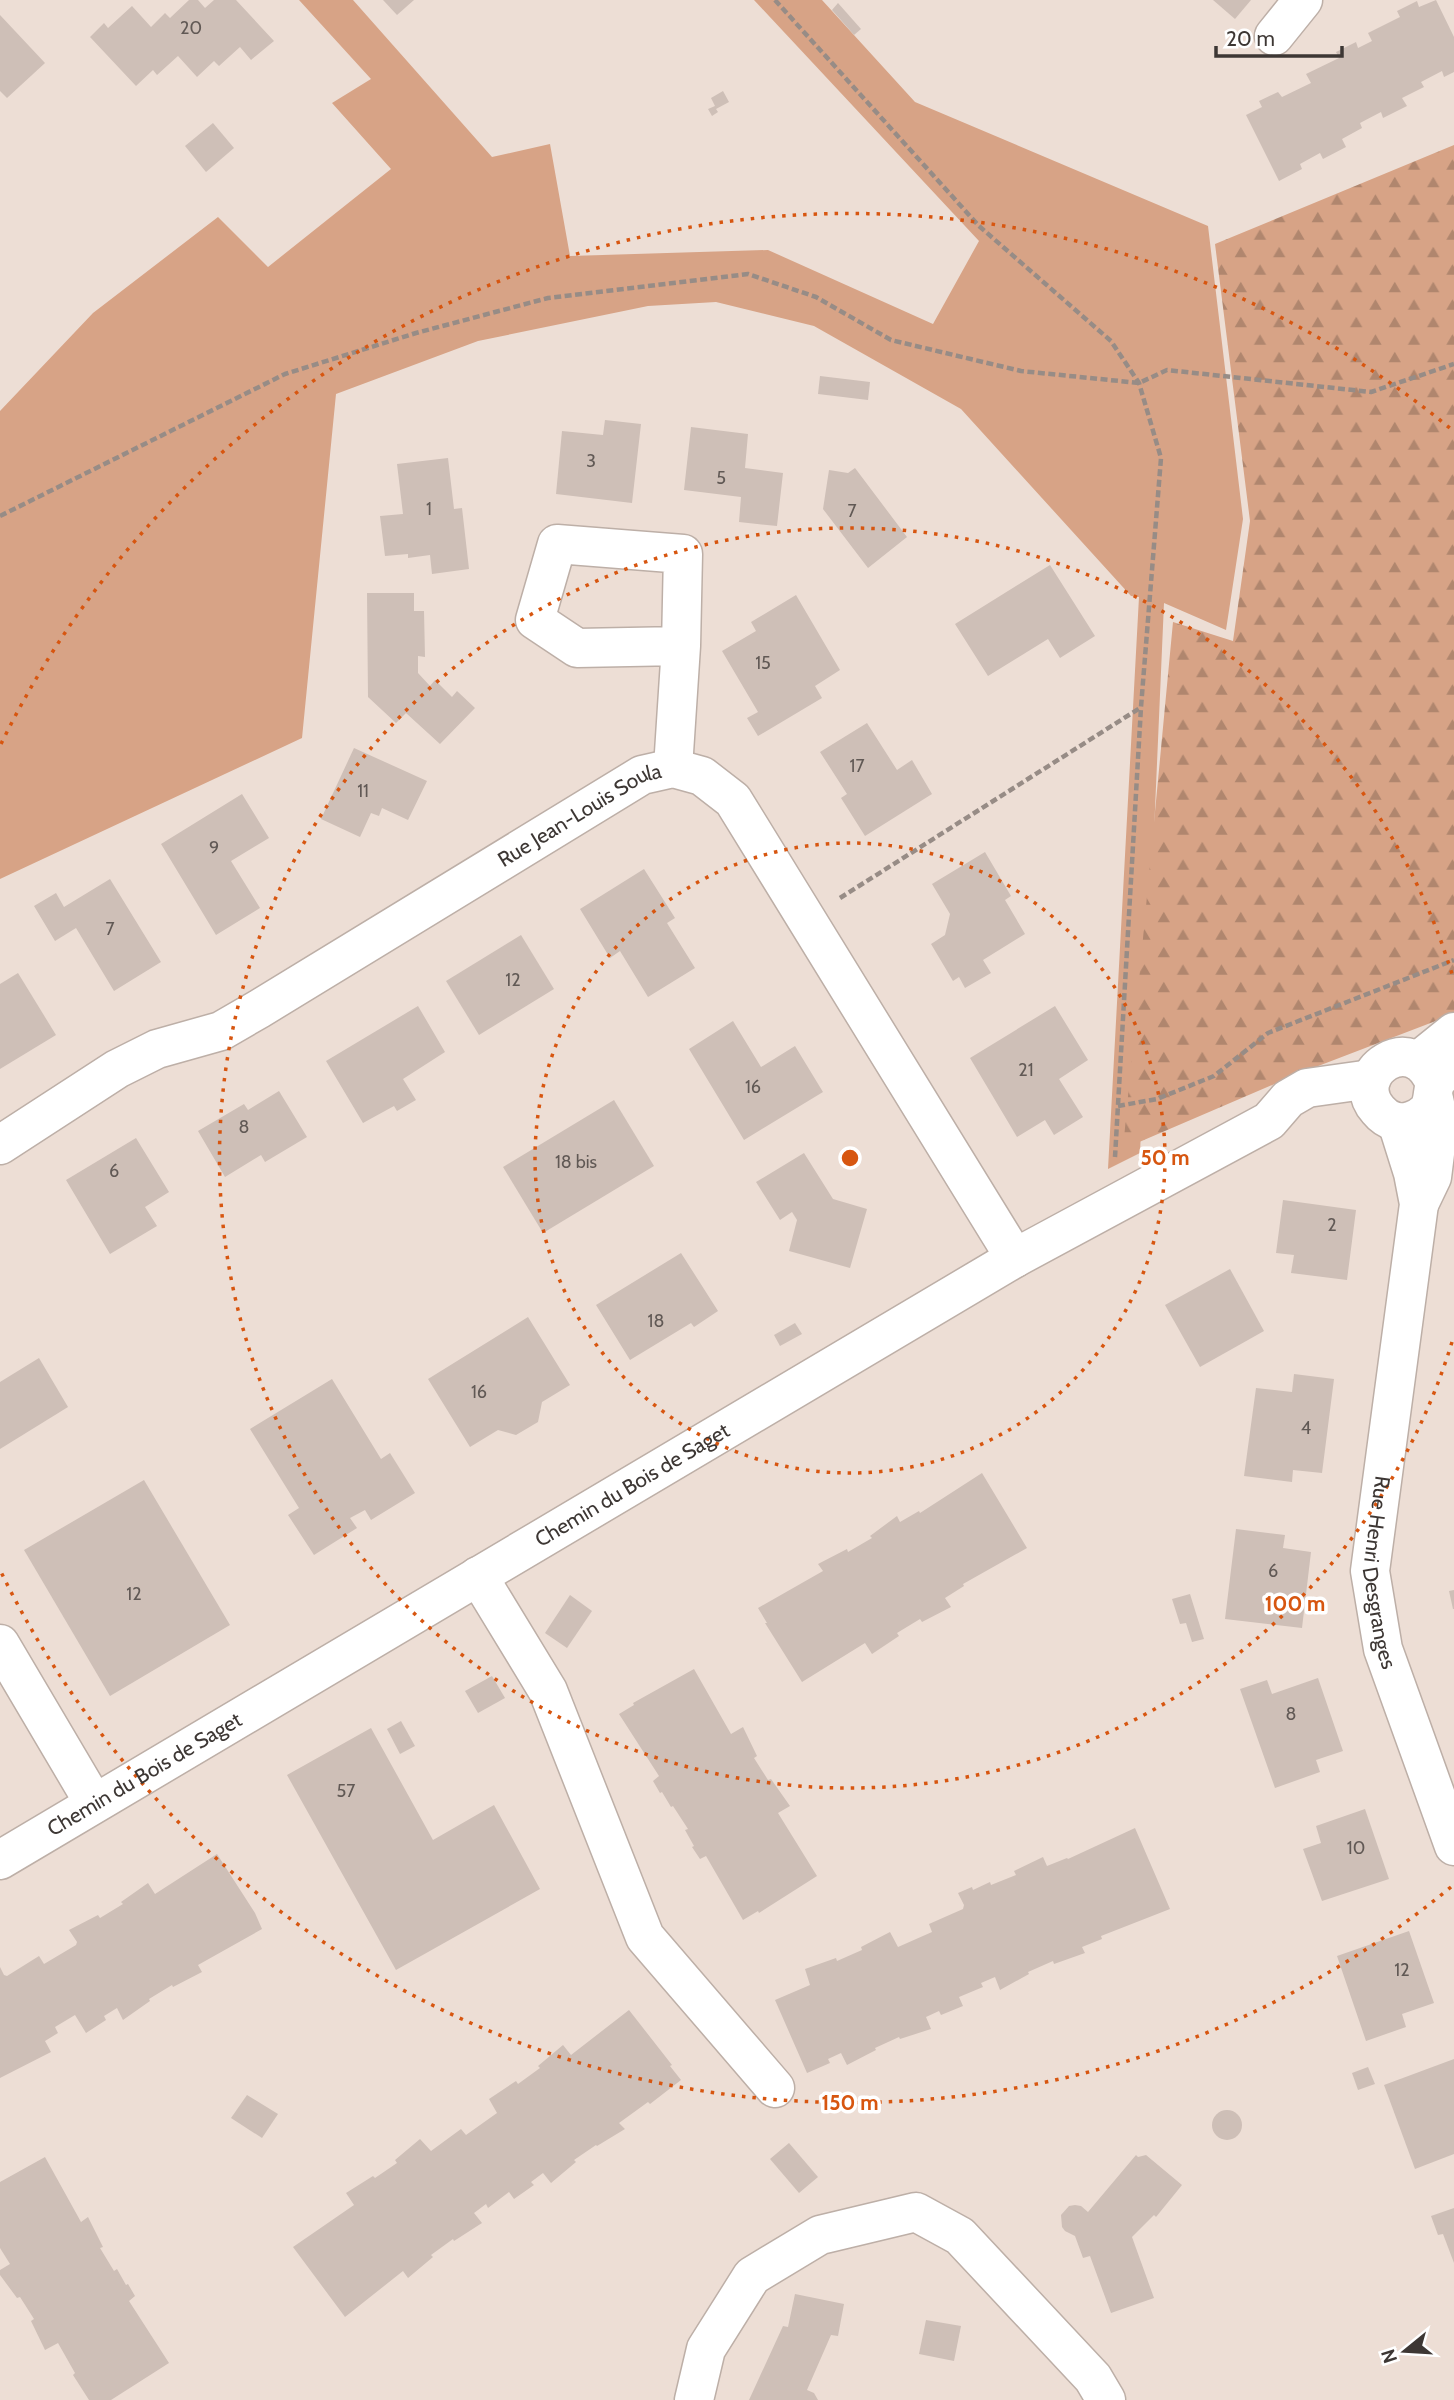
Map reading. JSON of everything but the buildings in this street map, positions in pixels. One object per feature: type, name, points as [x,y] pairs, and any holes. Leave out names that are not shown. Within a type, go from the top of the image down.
[{"type":"street","points":[[1274,36],[1303,0]]},
{"type":"street","points":[[673,768],[681,646]]},
{"type":"street","name":"Rue Jean-Louis Soula","points":[[0,1144],[117,1069],[157,1049],[221,1031],[642,775],[673,768],[702,776],[733,800],[1015,1258]]},
{"type":"street","name":"Chemin du Bois de Saget","points":[[0,1860],[1015,1258],[1269,1121],[1288,1099],[1307,1088],[1381,1102],[1413,1121],[1425,1113],[1435,1076],[1454,1032]]},
{"type":"street","points":[[1381,1102],[1378,1067],[1390,1059],[1404,1056],[1435,1076]]},
{"type":"street","name":"Rue Henri Desgranges","points":[[1435,1076],[1440,1122],[1432,1177],[1419,1204],[1370,1571],[1383,1649],[1454,1846]]},
{"type":"street","name":"Rue Henri Desgranges","points":[[1381,1102],[1413,1173],[1419,1204]]},
{"type":"street","points":[[478,1576],[548,1690],[645,1937],[775,2088]]},
{"type":"street","points":[[0,1644],[94,1803]]},
{"type":"street","points":[[694,2400],[706,2349],[752,2276],[820,2235],[916,2212],[960,2236],[1093,2378],[1107,2400]]},
{"type":"path","points":[[775,0],[979,226],[1111,341],[1139,383],[1161,458],[1141,707],[1115,1159],[1108,1206]]},
{"type":"path","points":[[0,516],[285,374],[416,333],[548,298],[748,274],[816,297],[891,340],[1021,371],[1139,383],[1167,370],[1371,392],[1454,364]]},
{"type":"path","points":[[807,919],[1141,707]]},
{"type":"path","points":[[1118,1106],[1157,1099],[1214,1076],[1268,1033],[1454,960]]},
{"type":"green space","points":[[299,0],[353,0],[492,157],[550,144],[570,256],[768,250],[933,324],[979,241],[754,0],[822,0],[915,102],[1208,226],[1243,519],[1226,630],[1164,603],[1140,1153],[1108,1169],[1139,597],[1131,596],[961,409],[814,326],[716,302],[648,306],[478,341],[336,394],[302,738],[0,879],[0,411],[93,313],[218,217],[268,267],[391,169],[332,103],[371,79]]},
{"type":"green space","points":[[1454,145],[1454,1014],[1300,1073],[1123,1149],[1173,622],[1233,641],[1250,521],[1215,244]]}]
